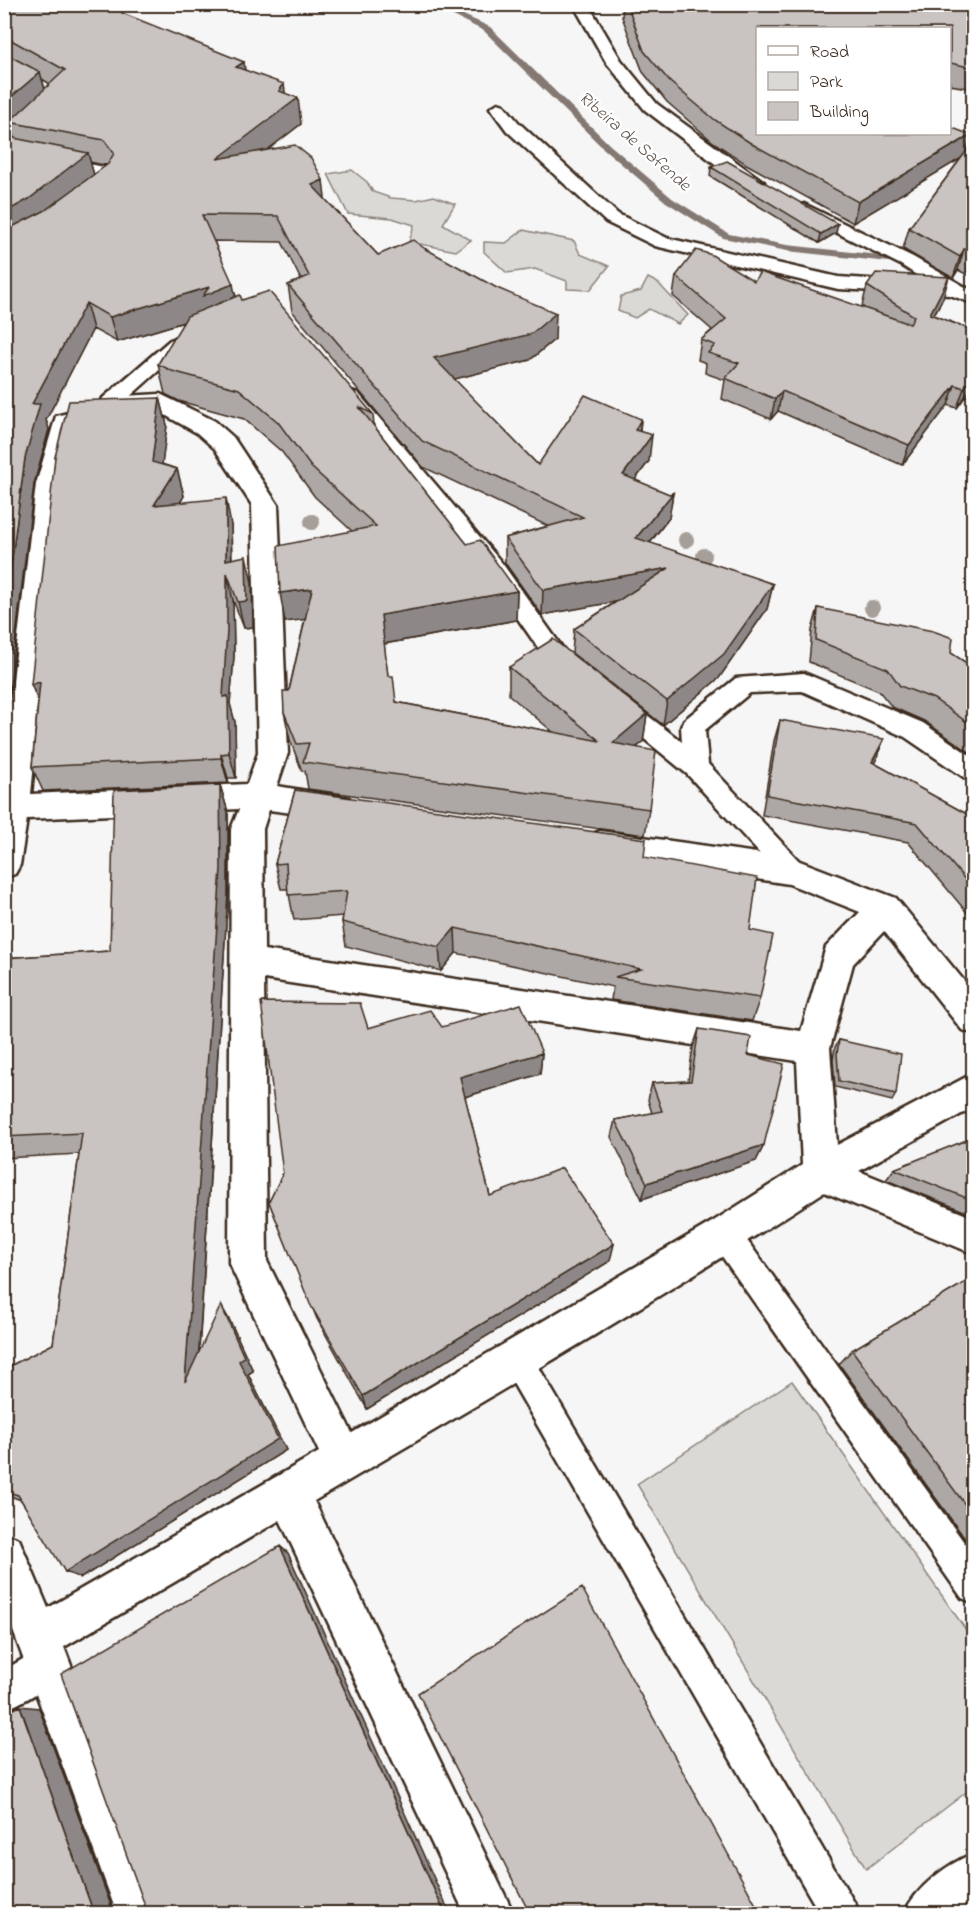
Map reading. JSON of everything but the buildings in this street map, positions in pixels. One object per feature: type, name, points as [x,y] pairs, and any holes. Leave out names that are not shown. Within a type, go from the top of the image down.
[{"type":"street","points":[[4,865],[14,807],[49,484],[65,422],[110,403],[160,402],[206,427],[224,443],[265,505],[273,753],[247,829],[248,1263],[345,1462]]},
{"type":"street","points":[[14,807],[258,796],[362,811]]},
{"type":"street","points":[[572,840],[792,871],[885,908],[974,1019]]},
{"type":"street","points":[[821,1173],[813,1048],[838,957],[885,908]]},
{"type":"street","points":[[248,962],[813,1048]]},
{"type":"street","points":[[43,1650],[289,1494],[725,1235],[821,1173],[974,1089]]},
{"type":"street","points":[[821,1173],[974,1236]]},
{"type":"street","points":[[289,1494],[490,1914]]},
{"type":"street","points":[[4,1554],[43,1650],[141,1914]]},
{"type":"street","points":[[928,1914],[974,1876]]},
{"type":"lane","points":[[580,4],[614,62],[651,107],[733,169],[771,190]]},
{"type":"lane","points":[[498,108],[513,127],[612,218],[661,242],[717,257],[838,283],[953,290]]},
{"type":"lane","points":[[7,147],[104,172],[109,178],[107,184],[80,204]]},
{"type":"lane","points":[[790,201],[907,261],[953,290],[974,299]]},
{"type":"lane","points":[[110,403],[177,344],[207,332]]},
{"type":"lane","points":[[334,378],[494,568],[556,656],[584,678]]},
{"type":"lane","points":[[696,767],[693,727],[744,684],[804,682],[914,730],[974,771]]},
{"type":"lane","points":[[603,693],[696,767],[792,871]]},
{"type":"lane","points":[[725,1235],[974,1586]]},
{"type":"lane","points":[[517,1360],[842,1914]]},
{"type":"lane","points":[[4,1692],[43,1650]]},
{"type":"green space","points":[[352,170],[367,182],[373,192],[391,198],[416,200],[434,196],[455,204],[443,224],[471,240],[456,251],[409,242],[414,225],[392,218],[348,214],[328,174]]},
{"type":"green space","points":[[523,230],[574,241],[580,254],[609,266],[590,290],[567,289],[567,281],[535,269],[507,273],[484,252],[484,242],[506,243]]},
{"type":"green space","points":[[648,278],[658,283],[688,315],[678,324],[649,309],[635,318],[618,311],[621,296],[641,291]]},
{"type":"green space","points":[[792,1381],[973,1640],[973,1787],[866,1869],[637,1484]]},
{"type":"waterway","name":"Ribeira de Safende","points":[[432,4],[487,29],[607,147],[669,200],[726,236],[787,248],[907,261]]}]
